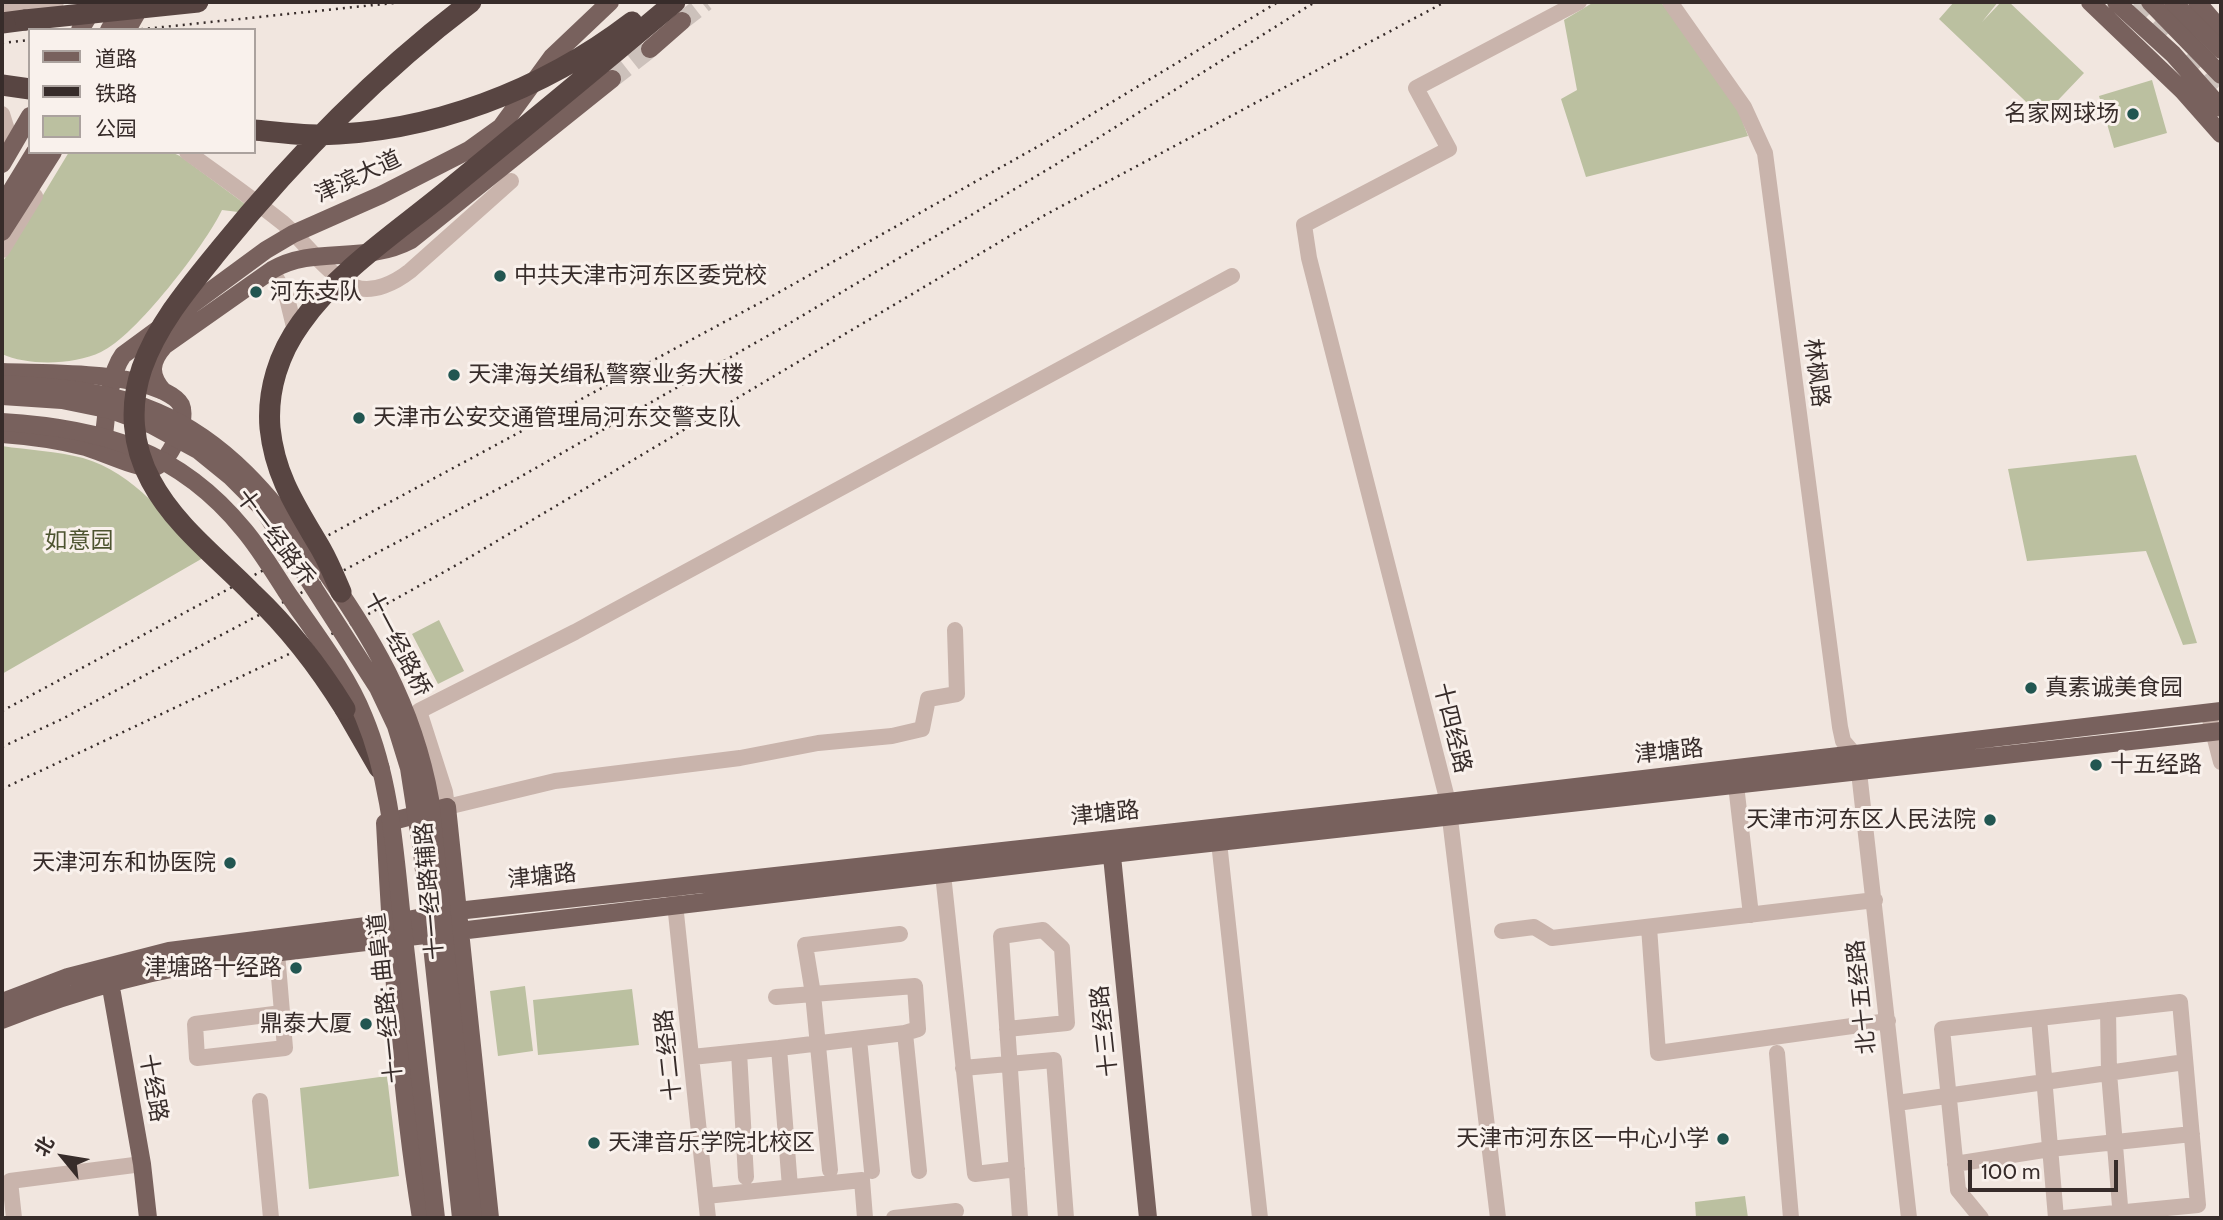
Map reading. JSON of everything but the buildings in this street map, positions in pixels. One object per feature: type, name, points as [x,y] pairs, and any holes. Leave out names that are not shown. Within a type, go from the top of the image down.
[{"type":"highway","points":[[2,23],[198,2]]},
{"type":"highway","points":[[382,774],[325,677],[304,650],[255,595],[182,523],[161,497],[142,462],[136,440],[136,393],[148,354],[170,313],[238,227],[337,119],[384,75],[471,2]]},
{"type":"highway","points":[[256,130],[318,135],[374,130],[406,126],[477,106],[559,70],[615,35],[657,2]]},
{"type":"highway","points":[[341,592],[321,550],[290,499],[275,454],[270,428],[271,394],[283,354],[291,338],[314,307],[361,261],[554,105],[678,11]]},
{"type":"main road","points":[[81,28],[97,2]]},
{"type":"main road","points":[[94,28],[110,2]]},
{"type":"main road","points":[[110,28],[126,2]]},
{"type":"main road","points":[[128,28],[143,2]]},
{"type":"main road","name":"津滨大道","points":[[80,376],[101,371],[293,234],[381,195],[469,150],[501,127],[552,57],[610,2]]},
{"type":"main road","points":[[2091,2],[2209,117],[2221,134]]},
{"type":"main road","points":[[2116,2],[2173,54],[2221,108]]},
{"type":"main road","points":[[2150,2],[2221,75]]},
{"type":"main road","points":[[2173,2],[2221,50]]},
{"type":"main road","points":[[2197,2],[2221,30]]},
{"type":"main road","points":[[650,49],[678,11]]},
{"type":"main road","points":[[2,434],[55,441],[102,452],[139,467],[149,468],[161,464],[174,443],[183,416],[180,402],[156,384],[152,370],[157,354],[164,346],[281,264],[316,256],[366,255],[397,248],[411,240],[612,79]]},
{"type":"main road","points":[[2,164],[28,119]]},
{"type":"main road","points":[[2,184],[28,140]]},
{"type":"main road","points":[[2,206],[34,154]]},
{"type":"main road","points":[[2,232],[58,154]]},
{"type":"main road","points":[[102,452],[114,378],[118,362],[123,355]]},
{"type":"main road","points":[[2,372],[114,378],[163,391]]},
{"type":"main road","name":"十一经路桥","points":[[2,384],[54,387],[109,395],[160,413],[200,434],[229,456],[264,490],[291,523],[341,592],[390,673],[404,704],[425,769],[430,799],[473,1218]]},
{"type":"main road","name":"十一经路桥","points":[[2,396],[62,400],[111,410],[152,425],[198,450],[230,476],[263,509],[378,688],[396,726],[409,768],[422,852],[461,1218]]},
{"type":"main road","name":"十一经路桥","points":[[2,408],[57,411],[111,422],[166,444],[196,462],[227,488],[261,526],[335,636],[368,691],[395,758],[406,807],[449,1218]]},
{"type":"main road","name":"十一经路乔","points":[[2,422],[58,427],[106,436],[134,446],[164,462],[207,491],[245,531],[340,673],[364,716],[382,774]]},
{"type":"main road","name":"津塘路","points":[[1145,843],[1219,842],[1448,810],[1735,785],[1857,763],[2215,711]]},
{"type":"main road","name":"津塘路","points":[[2,1020],[109,974],[190,947],[391,931],[458,930],[943,874],[1110,851],[1145,843],[1857,763],[2217,732]]},
{"type":"main road","name":"十一经路; 曲阜道","points":[[382,774],[390,813],[436,1218]]},
{"type":"main road","name":"十一经路辅路","points":[[421,1218],[391,931],[385,823],[447,807],[490,1218]]},
{"type":"main road","points":[[1111,895],[1124,866],[1145,843]]},
{"type":"main road","name":"津塘路","points":[[2,1002],[68,977],[277,953],[391,931],[457,911],[673,888],[1110,851]]},
{"type":"main road","name":"十三经路","points":[[1110,851],[1111,895],[1138,1218]]},
{"type":"main road","name":"十三经路","points":[[1111,895],[1148,1218]]},
{"type":"main road","name":"十经路","points":[[109,974],[142,1164],[148,1218]]},
{"type":"street","points":[[2,7],[57,2]]},
{"type":"street","name":"十四经路","points":[[1497,1218],[1448,810],[1309,258],[1304,225],[1449,149],[1416,88],[1578,2]]},
{"type":"street","name":"林枫路","points":[[1670,2],[1744,107],[1765,153],[1840,727],[1843,741],[1857,763]]},
{"type":"street","points":[[2,114],[7,130],[2,146]]},
{"type":"street","points":[[2,250],[58,154]]},
{"type":"street","points":[[190,154],[285,225],[332,271],[356,287],[371,289],[398,280],[511,181]]},
{"type":"street","points":[[272,270],[288,298],[297,349]]},
{"type":"street","points":[[955,630],[957,694],[928,699],[922,729],[892,736],[818,743],[740,758],[555,782],[447,807],[419,711],[575,632],[1232,276]]},
{"type":"street","points":[[2215,711],[2221,762]]},
{"type":"street","name":"北十五经路","points":[[1857,763],[1875,900],[1909,1218]]},
{"type":"street","points":[[1735,785],[1751,915]]},
{"type":"street","points":[[1219,842],[1260,1218]]},
{"type":"street","points":[[943,874],[975,1174],[1017,1169]]},
{"type":"street","name":"十二经路","points":[[673,888],[708,1218]]},
{"type":"street","points":[[1502,931],[1534,927],[1552,938],[1875,900]]},
{"type":"street","points":[[1649,927],[1658,1053],[1888,1021]]},
{"type":"street","points":[[1007,1030],[1067,1023],[1062,948],[1043,930],[1001,936],[1007,1030],[1010,1064],[1020,1218]]},
{"type":"street","points":[[831,1170],[819,1043],[805,945],[900,934]]},
{"type":"street","points":[[277,953],[285,1048],[197,1058],[195,1024],[282,1013]]},
{"type":"street","points":[[692,1057],[859,1039],[918,1029],[915,986],[776,997]]},
{"type":"street","points":[[1981,1218],[1958,1190],[1942,1029],[2180,1002],[2199,1211],[2064,1218]]},
{"type":"street","points":[[2108,1010],[2109,1073],[2121,1215]]},
{"type":"street","points":[[2039,1018],[2056,1218]]},
{"type":"street","points":[[905,1033],[919,1171]]},
{"type":"street","points":[[859,1039],[872,1171]]},
{"type":"street","points":[[779,1048],[790,1187]]},
{"type":"street","points":[[739,1052],[746,1177]]},
{"type":"street","points":[[1777,1053],[1791,1218]]},
{"type":"street","points":[[963,1068],[1054,1060],[1066,1218]]},
{"type":"street","points":[[1897,1102],[1949,1097],[2185,1062]]},
{"type":"street","points":[[260,1101],[271,1218]]},
{"type":"street","points":[[1955,1164],[2050,1149],[2192,1134]]},
{"type":"street","points":[[14,1218],[10,1181],[142,1164]]},
{"type":"street","points":[[706,1196],[862,1180],[865,1218]]},
{"type":"street","points":[[894,1218],[956,1211]]},
{"type":"green space","points":[[1594,2],[1661,2],[1737,107],[1748,136],[1586,177],[1561,99],[1577,90],[1564,20]]},
{"type":"green space","points":[[1954,2],[1998,2],[1982,22],[2001,2],[2009,2],[2084,73],[2042,117],[1939,19]]},
{"type":"green space","name":"名家网球场","points":[[2152,80],[2167,133],[2114,148],[2099,96]]},
{"type":"green space","points":[[68,154],[176,154],[245,204],[238,212],[222,210],[186,266],[132,328],[101,352],[78,359],[38,362],[2,354],[2,263]]},
{"type":"green space","name":"如意园","points":[[2,446],[83,458],[119,474],[163,513],[203,558],[2,674]]},
{"type":"green space","points":[[2136,455],[2197,643],[2183,645],[2146,551],[2027,561],[2008,469]]},
{"type":"green space","points":[[439,620],[464,671],[438,684],[412,634]]},
{"type":"green space","points":[[525,986],[533,1051],[498,1056],[490,991]]},
{"type":"green space","points":[[632,989],[639,1045],[538,1055],[533,1000]]},
{"type":"green space","points":[[387,1076],[399,1176],[309,1189],[300,1088]]},
{"type":"green space","points":[[1745,1196],[1748,1218],[1696,1218],[1695,1202]]},
{"type":"tunnel","points":[[682,21],[706,2]]},
{"type":"tunnel","points":[[2136,2],[2169,33]]},
{"type":"tunnel","points":[[612,79],[650,49]]},
{"type":"tunnel","points":[[2189,53],[2221,89]]},
{"type":"railway","points":[[153,28],[403,2]]},
{"type":"railway","points":[[2,711],[767,299],[1044,143],[1278,2]]},
{"type":"railway","points":[[2,747],[62,719],[513,481],[785,326],[1055,165],[1315,2]]},
{"type":"railway","points":[[2,789],[340,630],[460,563],[1045,215],[1445,2]]},
{"type":"railway","points":[[2,43],[28,40]]},
{"type":"place","name":"名家网球场","points":[[2133,114]]},
{"type":"place","name":"中共天津市河东区委党校","points":[[500,276]]},
{"type":"place","name":"河东支队","points":[[256,292]]},
{"type":"place","name":"天津海关缉私警察业务大楼","points":[[454,375]]},
{"type":"place","name":"天津市公安交通管理局河东交警支队","points":[[359,418]]},
{"type":"place","name":"真素诚美食园","points":[[2031,688]]},
{"type":"place","name":"十五经路","points":[[2096,765]]},
{"type":"place","name":"天津市河东区人民法院","points":[[1990,820]]},
{"type":"place","name":"天津河东和协医院","points":[[230,863]]},
{"type":"place","name":"津塘路十经路","points":[[296,968]]},
{"type":"place","name":"鼎泰大厦","points":[[366,1024]]},
{"type":"place","name":"天津市河东区一中心小学","points":[[1723,1139]]},
{"type":"place","name":"天津音乐学院北校区","points":[[594,1143]]}]
